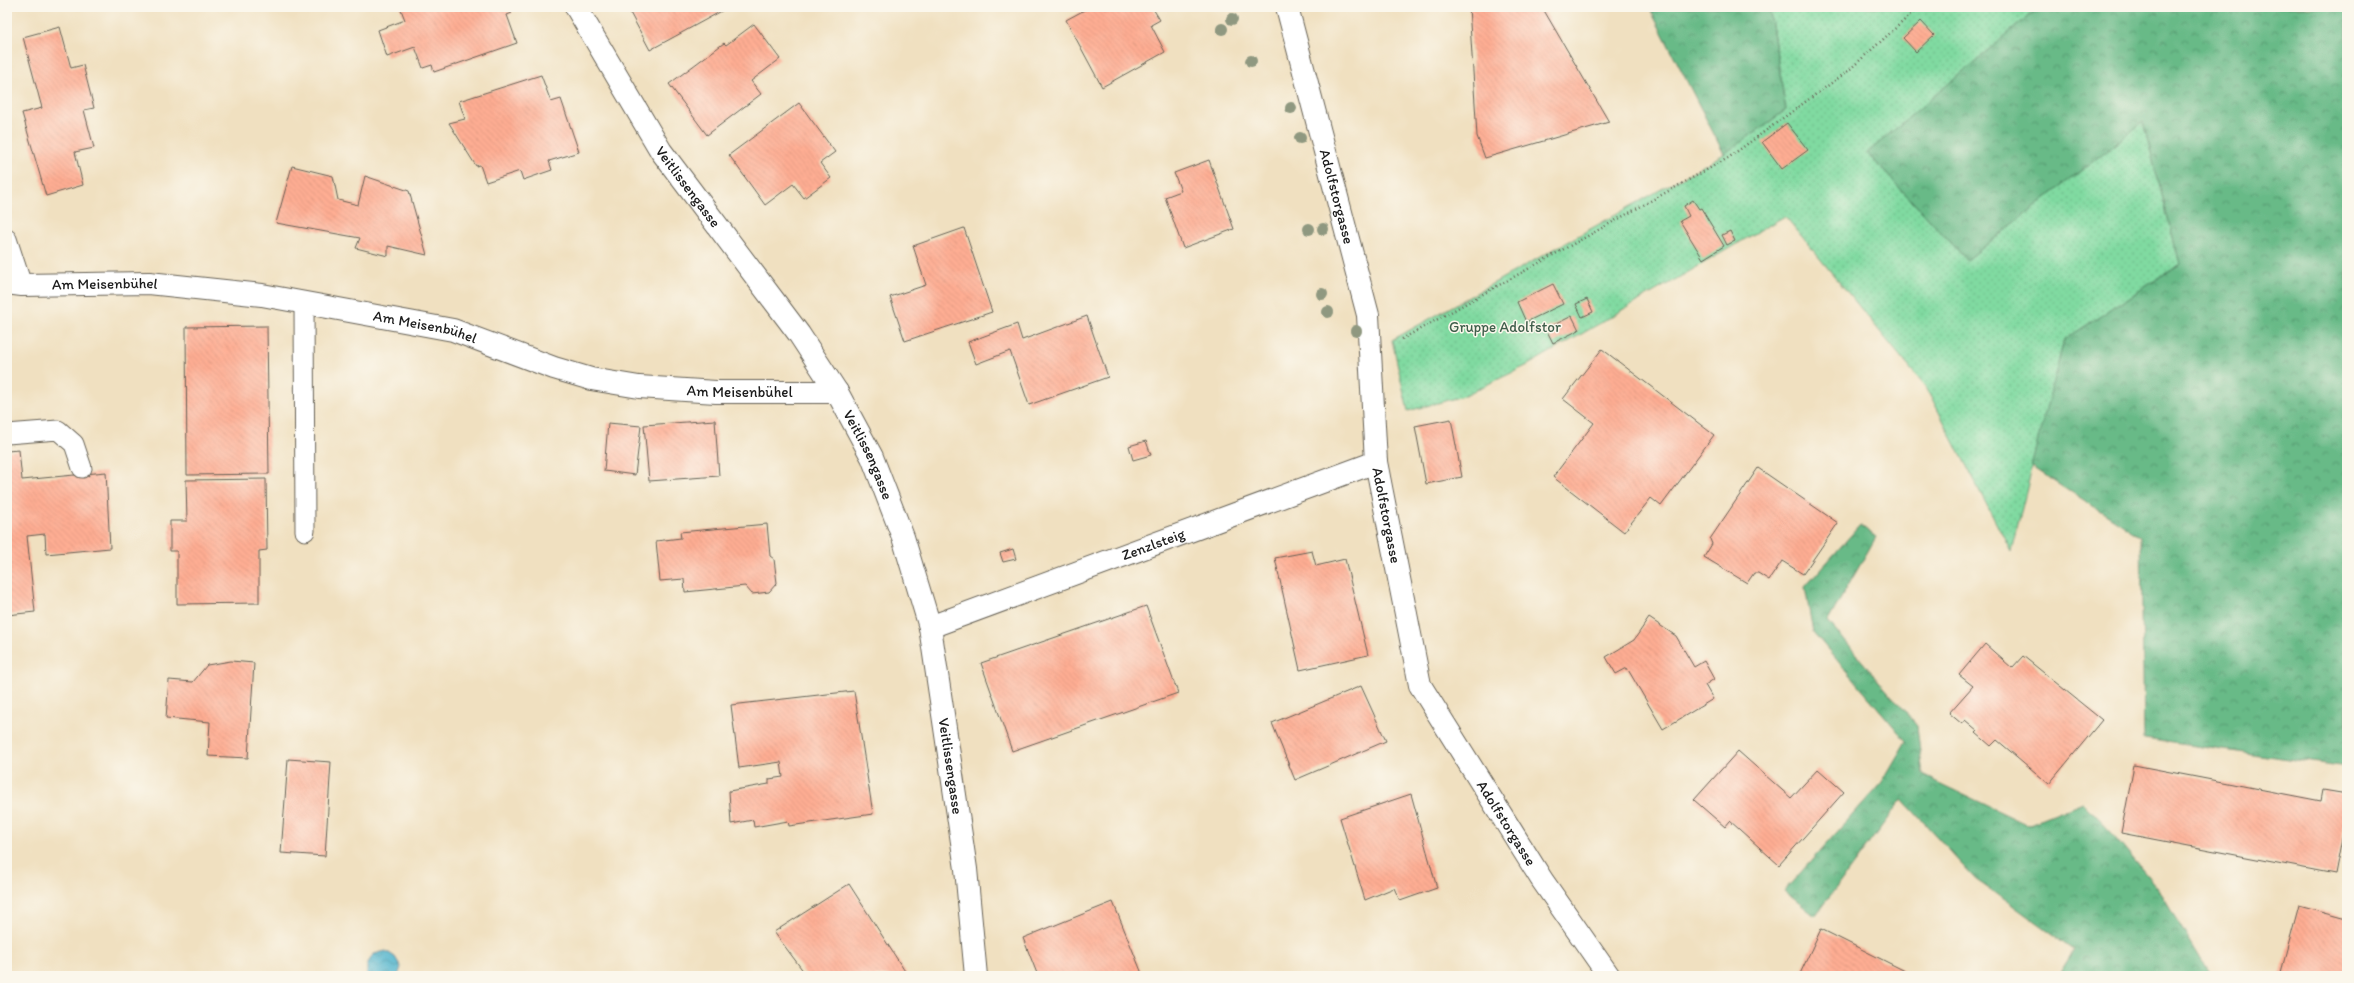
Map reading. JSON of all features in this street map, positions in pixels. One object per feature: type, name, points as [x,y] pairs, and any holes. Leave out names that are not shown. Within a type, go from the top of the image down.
[{"type":"street","name":"Veitlissengasse","points":[[576,7],[661,151],[799,334],[838,392],[872,457],[900,530],[930,627],[966,869],[976,976]]},
{"type":"street","name":"Adolfstorgasse","points":[[1287,7],[1368,315],[1376,462],[1420,685],[1542,880],[1609,976]]},
{"type":"street","name":"Am Meisenbühel","points":[[15,284],[149,283],[262,295],[453,330],[554,368],[598,380],[639,387],[716,392],[838,392]]},
{"type":"street","name":"Zenzlsteig","points":[[930,627],[1376,462]]},
{"type":"lane","points":[[7,240],[15,284]]},
{"type":"lane","points":[[304,302],[305,531]]},
{"type":"lane","points":[[7,434],[58,430],[74,444],[82,468]]},
{"type":"path","points":[[1400,340],[1728,158],[1848,71],[1919,7]]},
{"type":"green space","points":[[1649,7],[1769,7],[1786,110],[1724,154]]},
{"type":"green space","name":"Gruppe Adolfstor","points":[[1769,7],[2039,7],[1867,153],[1967,260],[2143,122],[2180,264],[2064,340],[2011,552],[1927,389],[1785,216],[1528,365],[1463,396],[1408,411],[1392,340],[1724,154],[1786,110]]},
{"type":"green space","points":[[2039,7],[2347,7],[2347,767],[2144,739],[2141,537],[2031,466],[2064,340],[2180,264],[2143,122],[1967,260],[1867,153]]},
{"type":"green space","points":[[1860,525],[1876,537],[1828,621],[1917,726],[1923,775],[2028,825],[2083,803],[2111,832],[2160,891],[2211,976],[2058,976],[2074,950],[1975,878],[1902,799],[1815,916],[1784,891],[1882,782],[1906,741],[1813,632],[1805,587]]},
{"type":"water","points":[[386,951],[395,957],[401,967],[398,976],[367,976],[367,964],[374,954]]},
{"type":"building","points":[[400,7],[510,7],[512,13],[507,15],[517,43],[434,72],[432,65],[423,68],[415,47],[387,57],[378,30],[405,20]]},
{"type":"building","points":[[627,7],[729,7],[650,50]]},
{"type":"building","points":[[1090,7],[1152,7],[1160,20],[1151,25],[1165,52],[1102,87],[1066,20]]},
{"type":"building","points":[[1469,7],[1542,7],[1609,122],[1485,158],[1477,136]]},
{"type":"building","points":[[1921,21],[1934,35],[1916,52],[1903,38]]},
{"type":"building","points":[[754,24],[780,59],[751,81],[761,94],[707,135],[669,84],[724,43],[726,45]]},
{"type":"building","points":[[60,27],[71,68],[83,65],[94,108],[84,110],[94,148],[75,152],[83,185],[46,196],[22,113],[42,108],[23,37]]},
{"type":"building","points":[[541,75],[551,102],[561,99],[579,152],[549,161],[552,170],[523,180],[520,171],[486,182],[480,165],[476,166],[449,123],[465,119],[459,101]]},
{"type":"building","points":[[799,103],[835,152],[820,163],[831,178],[804,198],[793,184],[765,205],[729,155]]},
{"type":"building","points":[[1787,123],[1808,150],[1782,169],[1762,142]]},
{"type":"building","points":[[1209,160],[1234,229],[1183,248],[1165,197],[1181,191],[1174,173]]},
{"type":"building","points":[[292,166],[333,176],[338,200],[358,205],[365,176],[409,191],[427,255],[388,246],[388,256],[356,248],[360,238],[276,223]]},
{"type":"building","points":[[1693,200],[1699,209],[1701,208],[1724,246],[1703,259],[1680,221],[1689,216],[1684,206]]},
{"type":"building","points":[[964,228],[992,312],[905,341],[890,297],[926,285],[913,246]]},
{"type":"building","points":[[1730,231],[1735,241],[1727,245],[1722,235]]},
{"type":"building","points":[[1553,284],[1563,304],[1526,322],[1517,302]]},
{"type":"building","points":[[1587,299],[1593,312],[1582,317],[1576,304]]},
{"type":"building","points":[[1087,316],[1108,377],[1029,405],[1010,351],[976,364],[968,342],[1017,324],[1022,340]]},
{"type":"building","points":[[1572,316],[1579,330],[1553,343],[1546,329]]},
{"type":"building","points":[[267,326],[269,474],[187,475],[186,327]]},
{"type":"building","points":[[1602,349],[1714,435],[1661,506],[1651,498],[1624,532],[1553,477],[1594,423],[1563,399]]},
{"type":"building","points":[[1451,419],[1462,477],[1426,484],[1415,426]]},
{"type":"building","points":[[715,420],[719,476],[649,481],[644,425]]},
{"type":"building","points":[[608,423],[641,426],[635,475],[604,471]]},
{"type":"building","points":[[1146,441],[1151,455],[1133,460],[1129,446]]},
{"type":"building","points":[[19,450],[22,480],[106,472],[110,548],[46,554],[45,534],[27,536],[35,612],[7,615],[7,451]]},
{"type":"building","points":[[1758,468],[1838,523],[1803,574],[1782,561],[1769,580],[1758,573],[1754,573],[1747,583],[1704,557],[1712,544],[1710,539]]},
{"type":"building","points":[[266,479],[267,550],[259,551],[259,603],[177,604],[177,551],[170,551],[170,521],[187,521],[186,480]]},
{"type":"building","points":[[767,524],[770,556],[774,559],[777,583],[769,592],[752,594],[745,586],[685,592],[684,579],[660,581],[656,541],[681,538],[680,532]]},
{"type":"building","points":[[1013,549],[1016,559],[1003,562],[1000,553]]},
{"type":"building","points":[[1312,551],[1316,566],[1345,559],[1368,655],[1300,670],[1275,558]]},
{"type":"building","points":[[1146,606],[1178,693],[1012,751],[981,663]]},
{"type":"building","points":[[1649,618],[1676,636],[1694,667],[1704,661],[1714,679],[1705,685],[1713,699],[1663,729],[1627,668],[1616,674],[1606,657],[1634,640]]},
{"type":"building","points":[[1985,644],[2012,668],[2023,656],[2102,720],[2049,784],[1997,740],[1991,746],[1976,733],[1978,731],[1965,720],[1962,724],[1949,713],[1973,686],[1959,675]]},
{"type":"building","points":[[231,661],[254,663],[248,758],[208,756],[210,722],[166,718],[169,680],[193,682],[207,665]]},
{"type":"building","points":[[1361,686],[1386,741],[1295,780],[1272,723]]},
{"type":"building","points":[[854,691],[873,814],[789,826],[788,821],[754,827],[753,820],[731,824],[729,791],[769,784],[769,779],[783,777],[781,762],[739,768],[731,705]]},
{"type":"building","points":[[1738,751],[1791,798],[1818,769],[1844,792],[1779,865],[1730,821],[1725,827],[1694,800]]},
{"type":"building","points":[[288,759],[331,762],[325,856],[281,853]]},
{"type":"building","points":[[2134,765],[2321,801],[2323,790],[2347,794],[2347,812],[2335,874],[2121,833]]},
{"type":"building","points":[[1411,794],[1437,888],[1400,901],[1394,888],[1365,900],[1340,818]]},
{"type":"building","points":[[849,884],[908,976],[807,976],[774,932]]},
{"type":"building","points":[[1113,902],[1143,976],[1038,976],[1023,938]]},
{"type":"building","points":[[2299,905],[2347,918],[2347,976],[2280,976]]},
{"type":"building","points":[[1821,929],[1915,976],[1799,976]]}]
